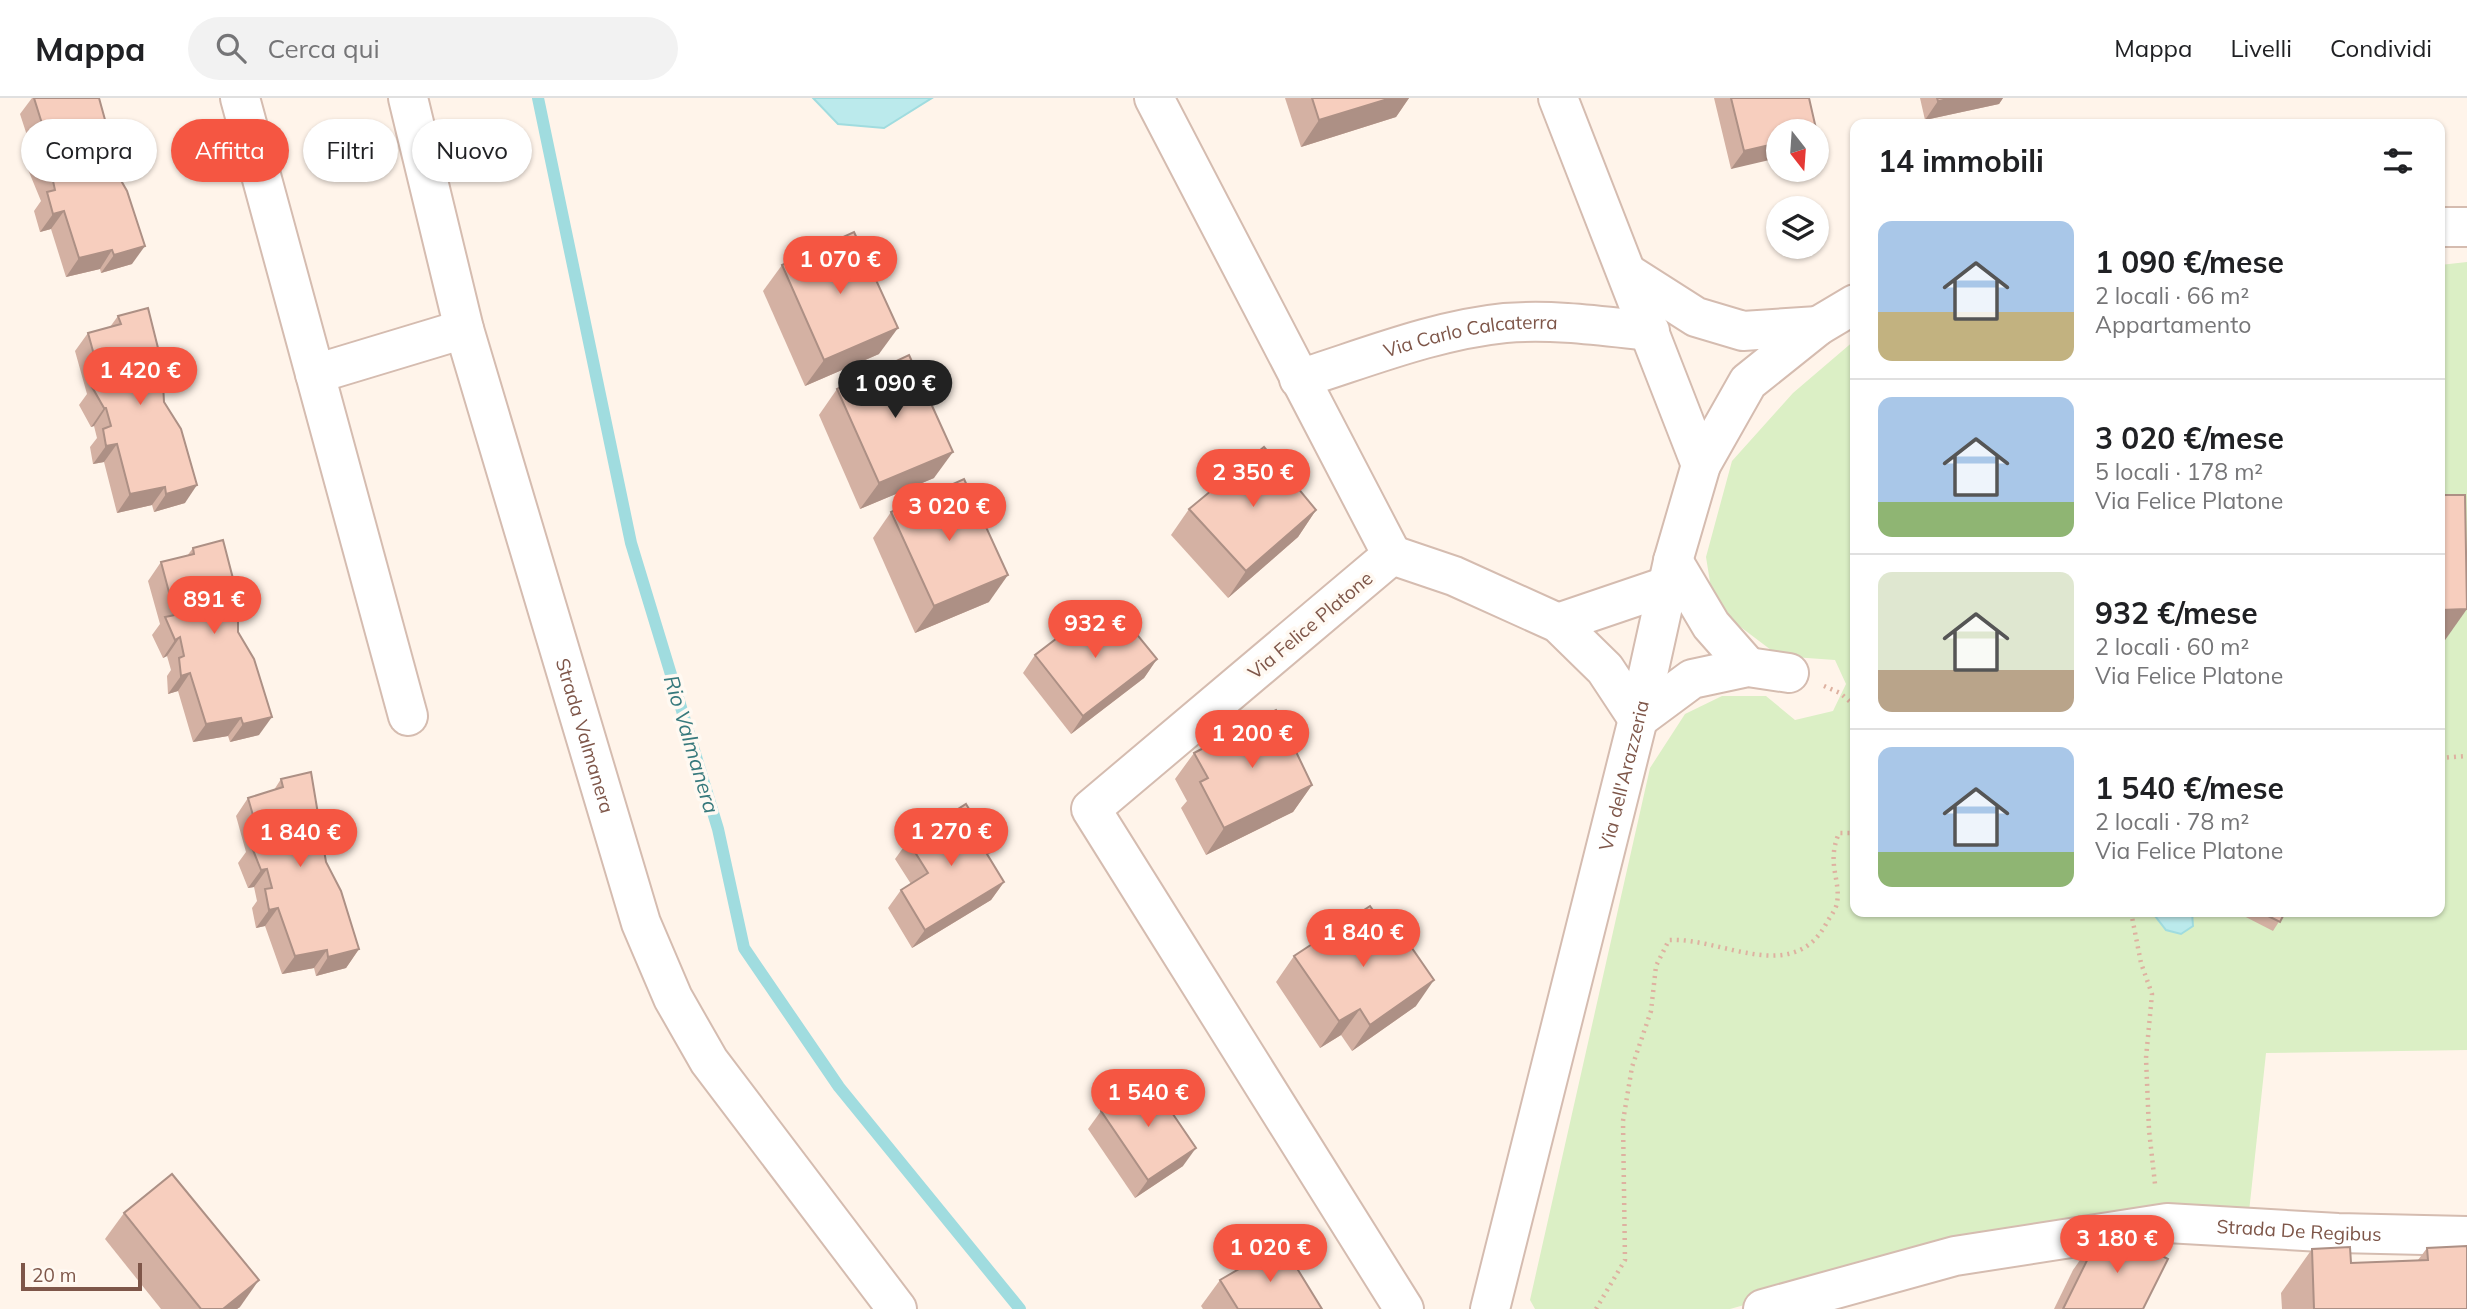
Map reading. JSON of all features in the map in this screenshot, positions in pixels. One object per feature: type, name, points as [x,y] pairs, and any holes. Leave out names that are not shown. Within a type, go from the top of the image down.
[{"type":"street","points":[[240,98],[408,716]]},
{"type":"street","name":"Strada Valmanera","points":[[408,98],[464,329],[641,923],[669,988],[709,1061],[897,1309]]},
{"type":"street","points":[[1154,98],[1392,555],[1454,576],[1558,623],[1605,669],[1639,719],[1692,679],[1748,667],[1789,673]]},
{"type":"street","points":[[1558,98],[1701,465]]},
{"type":"street","points":[[2445,227],[2467,227]]},
{"type":"street","points":[[1627,273],[1696,317],[1743,331],[1818,326]]},
{"type":"street","name":"Via dell'Arazzeria","points":[[1490,1309],[1639,719],[1671,573],[1701,465],[1748,382],[1818,326],[1850,307]]},
{"type":"street","name":"Via Carlo Calcaterra","points":[[1299,379],[1427,339],[1505,323],[1577,322],[1650,331]]},
{"type":"street","points":[[315,374],[464,329]]},
{"type":"street","name":"Via Felice Platone","points":[[1392,555],[1091,809],[1404,1309]]},
{"type":"street","points":[[1558,623],[1671,573],[1748,667]]},
{"type":"street","name":"Strada De Regibus","points":[[1763,1309],[1955,1256],[2160,1224],[2467,1236]]},
{"type":"path","points":[[2445,758],[2467,756]]},
{"type":"path","points":[[1596,1309],[1625,1260],[1623,1121],[1632,1067],[1651,1011],[1656,967],[1669,940],[1690,939],[1731,951],[1768,956],[1796,953],[1820,936],[1837,903],[1833,868],[1834,845],[1839,833],[1850,833]]},
{"type":"path","points":[[2132,917],[2141,963],[2152,994],[2146,1058],[2149,1130],[2160,1224]]},
{"type":"green space","points":[[2467,262],[2467,1050],[2266,1053],[2249,1212],[1937,1251],[1730,1309],[1535,1309],[1530,1300],[1650,768],[1685,714],[1722,696],[1766,696],[1795,720],[1833,711],[1846,684],[1835,660],[1779,656],[1714,607],[1706,557],[1732,461],[1793,393],[1850,344],[1850,917],[2445,917],[2445,264]]},
{"type":"water","points":[[813,98],[932,98],[884,128],[838,124]]},
{"type":"water","points":[[2156,917],[2192,917],[2193,926],[2181,934],[2166,930]]},
{"type":"building","points":[[34,98],[99,98],[105,119],[41,119]]},
{"type":"building","points":[[1312,98],[1391,98],[1319,120]]},
{"type":"building","points":[[1731,98],[1809,98],[1814,119],[1766,119],[1766,146],[1744,151]]},
{"type":"building","points":[[53,182],[122,182],[145,246],[114,255],[112,250],[79,258],[64,211],[53,214],[47,192],[55,190]]},
{"type":"building","points":[[854,232],[898,328],[824,360],[782,265]]},
{"type":"building","points":[[148,308],[162,364],[164,402],[181,429],[197,485],[166,494],[165,487],[130,494],[117,444],[106,446],[103,429],[111,426],[106,408],[92,387],[102,384],[88,333],[121,324],[118,316]]},
{"type":"building","points":[[909,355],[953,452],[879,483],[837,389]]},
{"type":"building","points":[[1264,447],[1316,510],[1246,571],[1189,509]]},
{"type":"building","points":[[964,479],[1008,575],[934,606],[891,512]]},
{"type":"building","points":[[2445,495],[2465,495],[2467,609],[2445,610]]},
{"type":"building","points":[[223,540],[238,598],[238,632],[254,659],[272,717],[243,724],[241,718],[206,724],[190,673],[181,676],[179,658],[184,656],[180,637],[175,640],[165,617],[175,615],[161,562],[194,554],[193,548]]},
{"type":"building","points":[[1091,612],[1105,628],[1122,616],[1157,659],[1083,716],[1035,655]]},
{"type":"building","points":[[1276,710],[1312,785],[1224,828],[1200,782],[1208,778],[1194,753]]},
{"type":"building","points":[[311,772],[326,862],[341,891],[359,949],[328,957],[327,950],[295,956],[278,908],[269,910],[265,889],[272,888],[267,869],[261,870],[251,845],[261,843],[248,798],[283,787],[281,779]]},
{"type":"building","points":[[966,804],[994,850],[987,854],[1004,882],[925,930],[901,890],[928,873],[908,841]]},
{"type":"building","points":[[1370,906],[1399,947],[1407,941],[1434,980],[1370,1025],[1360,1009],[1339,1021],[1294,956]]},
{"type":"building","points":[[2270,917],[2282,917],[2280,922]]},
{"type":"building","points":[[1149,1079],[1196,1148],[1148,1180],[1101,1111]]},
{"type":"building","points":[[172,1174],[259,1280],[223,1309],[201,1309],[124,1213]]},
{"type":"building","points":[[2104,1226],[2168,1259],[2143,1309],[2063,1309]]},
{"type":"building","points":[[1282,1244],[1322,1309],[1238,1309],[1220,1280]]},
{"type":"building","points":[[2467,1246],[2467,1309],[2314,1309],[2312,1249],[2350,1247],[2351,1263],[2428,1260],[2427,1248]]},
{"type":"waterway","name":"Rio Valmanera","points":[[538,98],[631,543],[718,829],[744,948],[839,1087],[1020,1309]]}]
